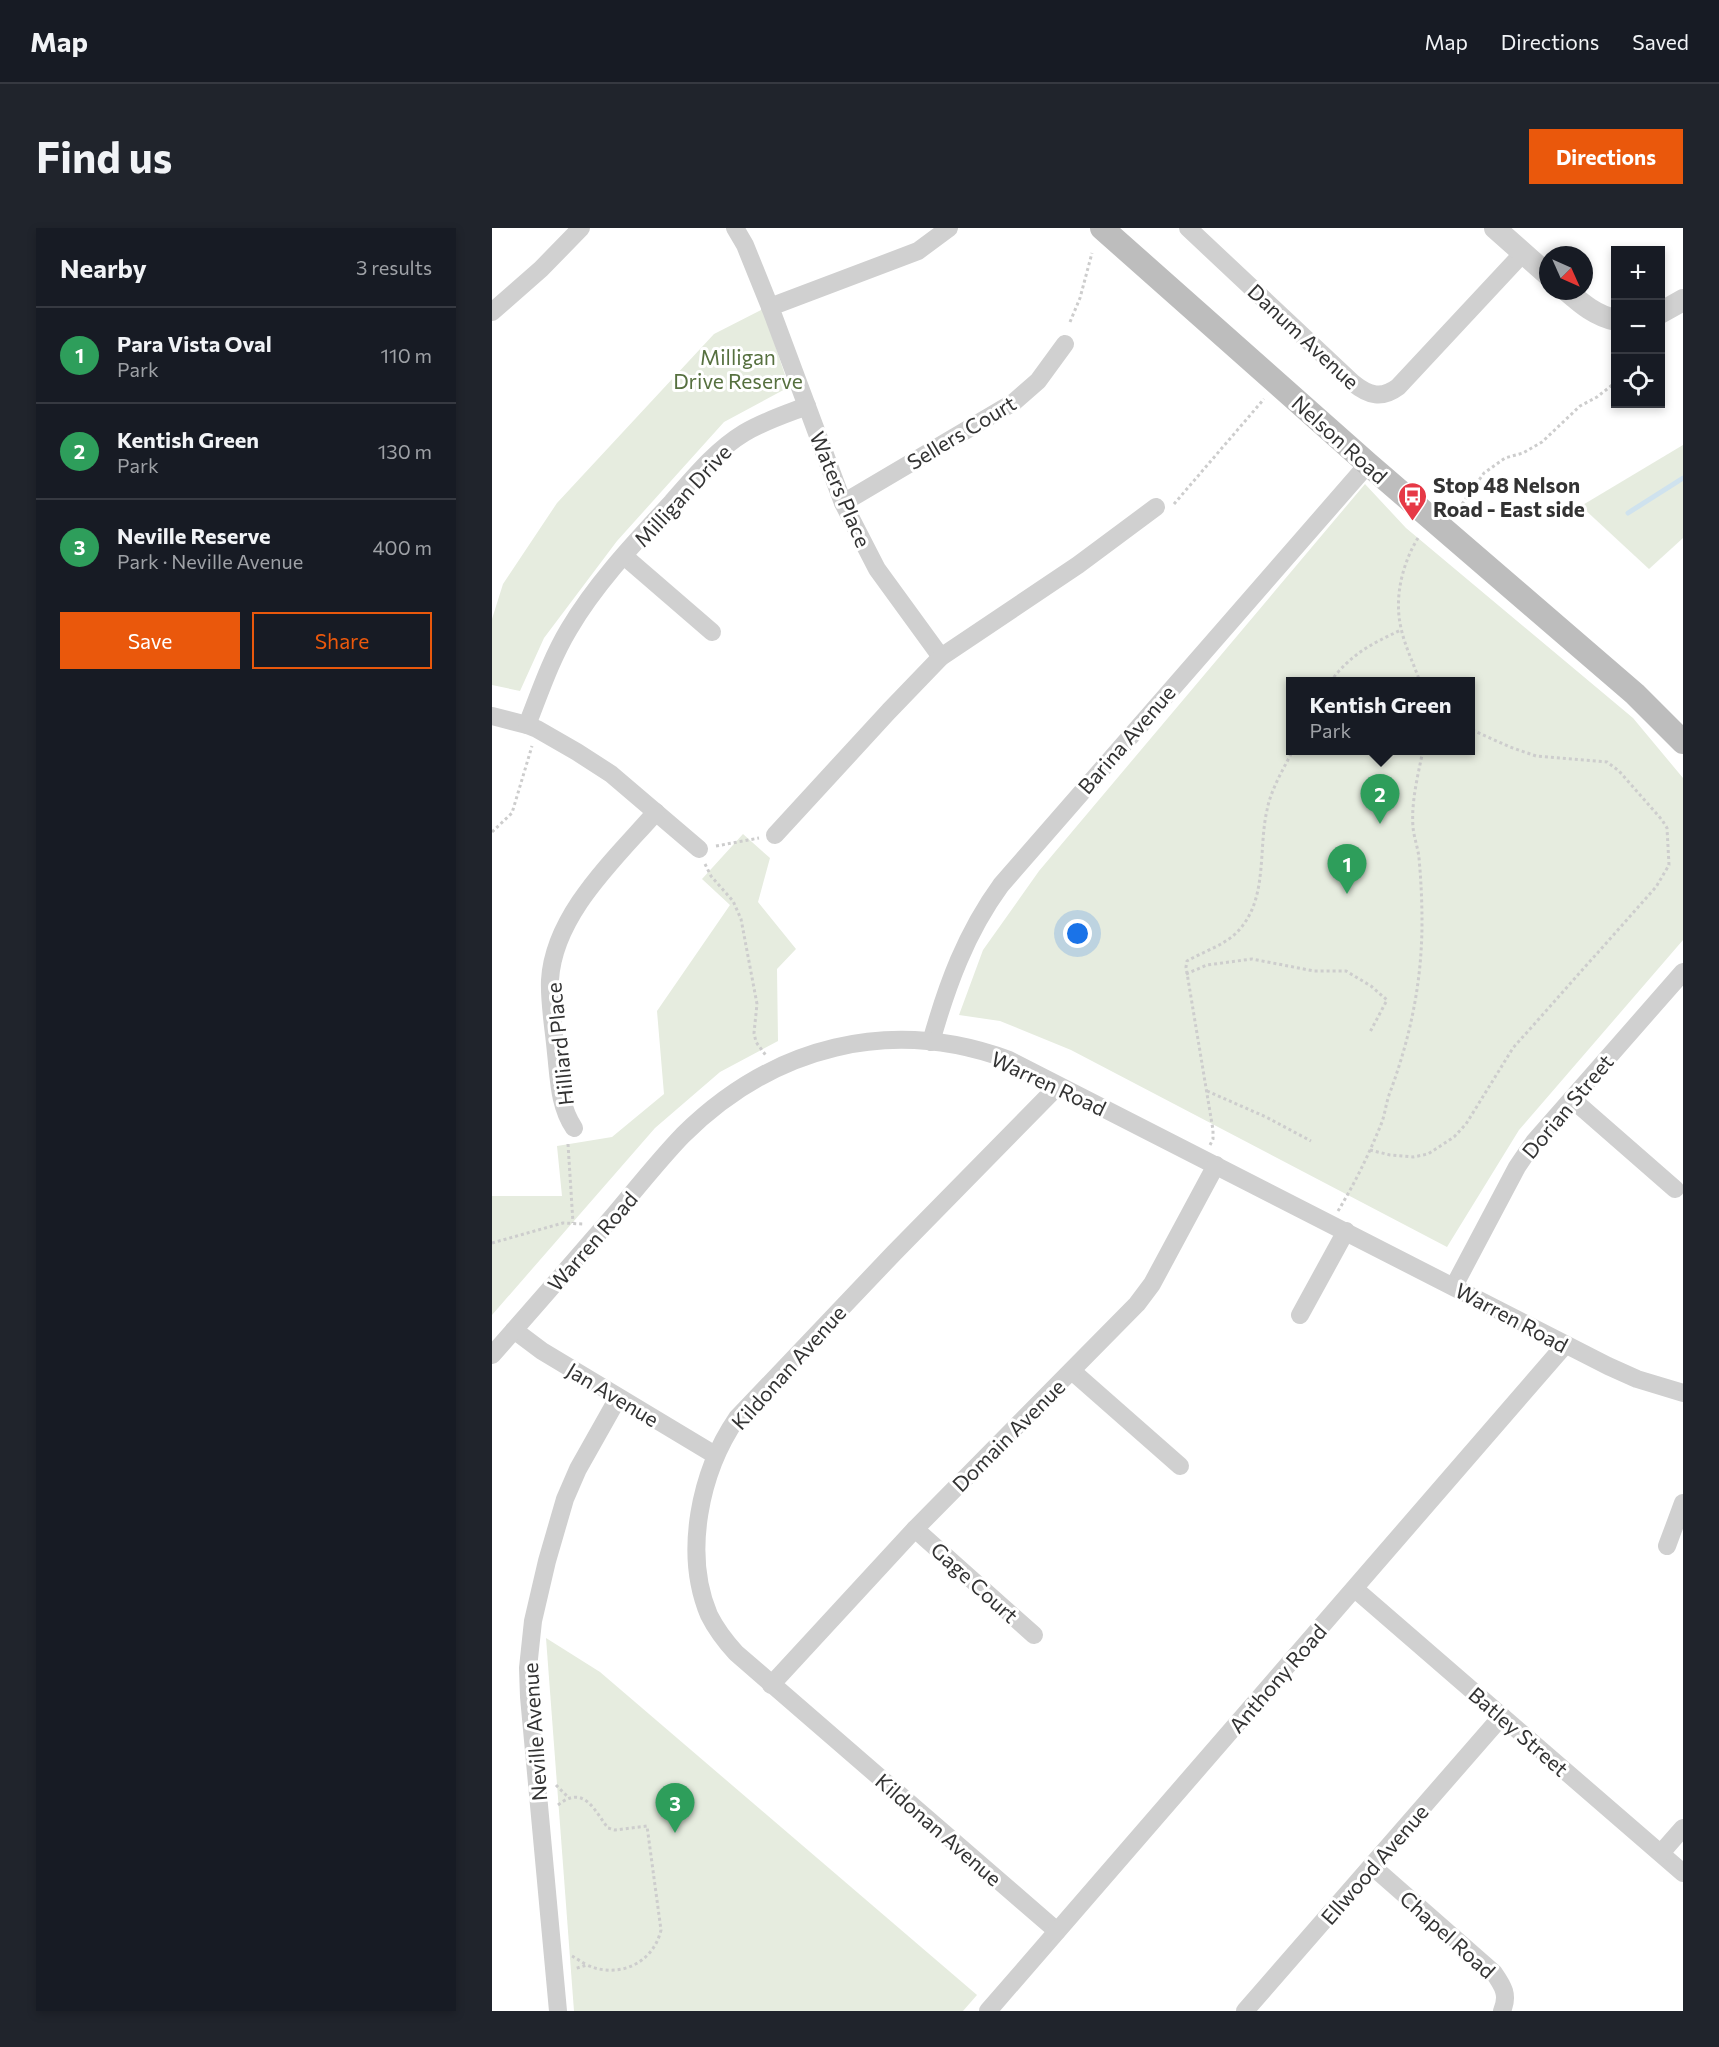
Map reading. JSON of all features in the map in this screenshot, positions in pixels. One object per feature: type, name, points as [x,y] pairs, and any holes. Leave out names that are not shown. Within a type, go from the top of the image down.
[{"type":"main road","name":"Nelson Road","points":[[1102,228],[1368,464],[1635,694],[1683,742]]},
{"type":"main road","name":"Nelson Road","points":[[1635,694],[1663,710],[1683,726]]},
{"type":"street","points":[[492,312],[541,269],[581,228]]},
{"type":"street","points":[[735,228],[745,245],[807,406]]},
{"type":"street","points":[[770,307],[918,251],[949,228]]},
{"type":"street","name":"Danum Avenue","points":[[1188,228],[1353,383],[1374,395],[1390,393],[1398,387],[1523,253]]},
{"type":"street","points":[[1495,228],[1539,267]]},
{"type":"street","points":[[1578,300],[1601,316],[1611,319]]},
{"type":"street","points":[[1665,310],[1683,300]]},
{"type":"street","name":"Sellers Court","points":[[843,503],[1014,402],[1038,381],[1065,344]]},
{"type":"street","name":"Waters Place","points":[[807,406],[843,503],[877,569],[941,657]]},
{"type":"street","name":"Milligan Drive","points":[[532,727],[553,660],[568,630],[586,603],[624,556],[716,454],[756,426],[807,406]]},
{"type":"street","name":"Barina Avenue","points":[[931,1042],[949,982],[967,938],[1001,885],[1368,464]]},
{"type":"street","points":[[775,835],[941,657],[1078,565],[1155,507]]},
{"type":"street","points":[[624,556],[712,632]]},
{"type":"street","points":[[492,716],[532,727],[598,765],[699,849]]},
{"type":"street","name":"Hilliard Place","points":[[574,1128],[563,1108],[551,1010],[550,981],[555,952],[563,930],[575,908],[656,812]]},
{"type":"street","name":"Dorian Street","points":[[1454,1286],[1517,1167],[1534,1142],[1683,972]]},
{"type":"street","name":"Warren Road","points":[[492,1355],[684,1135],[724,1101],[775,1068],[796,1059],[849,1044],[879,1040],[931,1042],[992,1053],[1009,1060],[1565,1344],[1637,1379],[1683,1393]]},
{"type":"street","name":"Kildonan Avenue","points":[[1057,1931],[736,1653],[709,1614],[701,1587],[698,1550],[699,1519],[705,1486],[715,1455],[733,1423],[894,1253],[1058,1086]]},
{"type":"street","points":[[1572,1099],[1675,1189]]},
{"type":"street","name":"Domain Avenue","points":[[771,1685],[915,1529],[1145,1294],[1210,1161]]},
{"type":"street","points":[[1300,1315],[1338,1227]]},
{"type":"street","name":"Jan Avenue","points":[[514,1330],[534,1346],[715,1455]]},
{"type":"street","name":"Anthony Road","points":[[988,2011],[1565,1344]]},
{"type":"street","points":[[1072,1371],[1180,1466]]},
{"type":"street","name":"Neville Avenue","points":[[558,2011],[529,1697],[528,1658],[538,1598],[565,1499],[578,1469],[618,1398]]},
{"type":"street","points":[[1667,1546],[1683,1503]]},
{"type":"street","name":"Gage Court","points":[[915,1529],[1034,1635]]},
{"type":"street","name":"Batley Street","points":[[1355,1589],[1683,1873]]},
{"type":"street","name":"Ellwood Avenue","points":[[1245,2011],[1502,1716]]},
{"type":"street","points":[[1661,1853],[1683,1827]]},
{"type":"street","name":"Chapel Road","points":[[1372,1866],[1494,1973],[1506,1992],[1502,2011]]},
{"type":"path","points":[[1070,322],[1080,298],[1092,253]]},
{"type":"path","points":[[1462,504],[1484,473],[1504,458],[1523,453],[1542,442],[1580,406],[1598,397],[1611,386]]},
{"type":"path","points":[[1174,504],[1264,399]]},
{"type":"path","points":[[1418,538],[1402,572],[1398,615],[1401,630],[1419,677]]},
{"type":"path","points":[[1333,677],[1342,666],[1366,646],[1401,630]]},
{"type":"path","points":[[492,832],[512,813],[532,727]]},
{"type":"path","points":[[1370,1150],[1413,1157],[1428,1154],[1454,1137],[1466,1124],[1513,1048],[1656,887],[1669,865],[1667,828],[1619,771],[1607,762],[1536,756],[1475,731]]},
{"type":"path","points":[[1210,1161],[1213,1139],[1207,1091],[1186,974],[1187,961],[1228,940],[1239,932],[1248,919],[1260,888],[1263,832],[1267,808],[1272,792],[1290,755]]},
{"type":"path","points":[[1338,1227],[1383,1119],[1415,1012],[1419,979],[1421,888],[1413,811],[1422,755]]},
{"type":"path","points":[[775,835],[699,849],[711,876],[733,901],[741,919],[757,1004],[754,1033],[756,1042],[775,1068]]},
{"type":"path","points":[[1186,974],[1207,965],[1252,959],[1314,971],[1346,971],[1371,986],[1387,1000],[1370,1032]]},
{"type":"path","points":[[1207,1091],[1266,1117],[1311,1141]]},
{"type":"path","points":[[573,1223],[568,1143],[574,1128]]},
{"type":"path","points":[[492,1243],[563,1223],[606,1225]]},
{"type":"path","points":[[556,1785],[568,1797]]},
{"type":"path","points":[[558,1805],[568,1797],[578,1797],[588,1802],[596,1810],[608,1828],[615,1830],[647,1826],[661,1930],[658,1942],[650,1954],[641,1962],[626,1969],[611,1971],[597,1969],[572,1956]]},
{"type":"path","points":[[574,1969],[587,1965]]},
{"type":"green space","name":"Milligan Drive Reserve","points":[[763,309],[789,387],[724,422],[617,541],[544,638],[520,691],[492,685],[492,619],[503,584],[557,503],[714,334]]},
{"type":"green space","points":[[1683,445],[1683,538],[1649,569],[1581,506]]},
{"type":"green space","points":[[1365,484],[1406,528],[1633,718],[1683,778],[1683,940],[1519,1130],[1447,1247],[1071,1050],[1000,1021],[959,1015],[983,950],[1039,871]]},
{"type":"green space","points":[[743,834],[770,858],[758,902],[796,949],[777,969],[778,1041],[720,1072],[655,1128],[492,1315],[492,1196],[562,1196],[557,1146],[612,1137],[664,1094],[657,1011],[730,905],[702,879]]},
{"type":"green space","points":[[546,1638],[600,1672],[977,1995],[963,2011],[574,2011]]},
{"type":"waterway","points":[[1628,513],[1683,478]]},
{"type":"place","name":"Stop 48 Nelson Road - East side","points":[[1412,522]]},
{"type":"place","name":"Kentish Green","points":[[1380,824]]},
{"type":"place","name":"Para Vista Oval","points":[[1347,894]]},
{"type":"place","name":"Neville Reserve","points":[[675,1833]]}]
